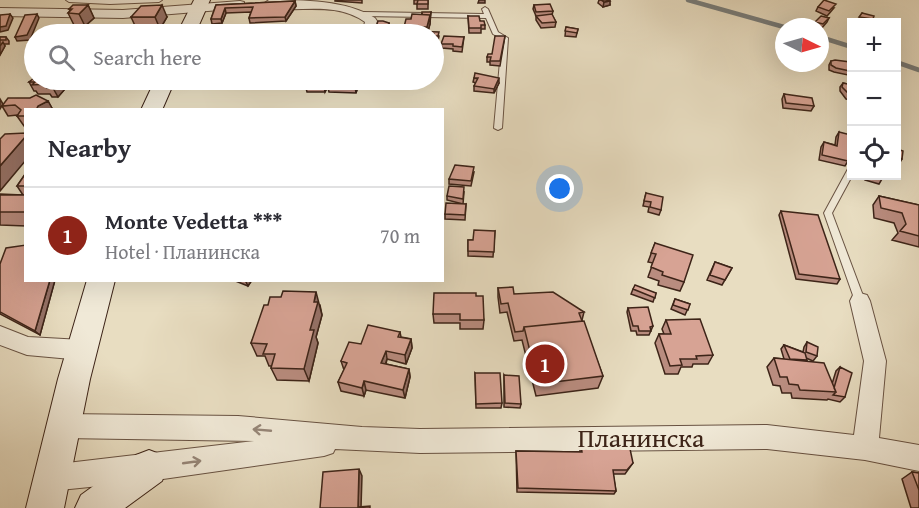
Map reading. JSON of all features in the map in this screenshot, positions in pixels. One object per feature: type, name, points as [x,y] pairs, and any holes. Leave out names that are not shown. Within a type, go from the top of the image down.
[{"type":"street","points":[[0,12],[123,14],[200,4],[295,3],[336,7],[364,14],[371,21],[370,24]]},
{"type":"street","points":[[191,24],[200,4]]},
{"type":"street","points":[[152,108],[160,90]]},
{"type":"street","points":[[100,282],[47,493],[149,468],[362,439]]},
{"type":"street","points":[[860,301],[875,361],[865,448]]},
{"type":"street","points":[[0,335],[27,346],[82,350]]},
{"type":"street","points":[[63,426],[238,428],[362,439]]},
{"type":"street","name":"Планинска","points":[[362,439],[420,441],[767,437],[865,448],[919,458]]},
{"type":"street","points":[[94,508],[149,468]]},
{"type":"lane","points":[[69,0],[110,2],[159,0]]},
{"type":"lane","points":[[364,14],[486,13],[495,33],[505,38],[498,128]]},
{"type":"lane","points":[[847,178],[828,213],[860,301]]},
{"type":"building","points":[[418,0],[428,0],[428,4],[417,4]]},
{"type":"building","points":[[824,0],[836,4],[829,11],[818,7]]},
{"type":"building","points":[[295,1],[285,17],[249,18],[253,7],[225,8],[221,19],[211,19],[216,5]]},
{"type":"building","points":[[550,4],[553,11],[536,12],[534,5]]},
{"type":"building","points":[[73,5],[88,5],[79,14],[68,13]]},
{"type":"building","points":[[162,5],[155,17],[131,17],[141,6]]},
{"type":"building","points":[[422,12],[431,12],[430,19],[430,15],[422,15]]},
{"type":"building","points":[[862,13],[874,16],[873,18],[859,17]]},
{"type":"building","points":[[10,14],[6,26],[0,27],[0,15]]},
{"type":"building","points":[[37,14],[32,24],[24,24],[24,36],[15,37],[25,15]]},
{"type":"building","points":[[412,14],[430,15],[428,24],[405,24],[406,19],[411,19]]},
{"type":"building","points":[[552,14],[556,22],[542,23],[536,16]]},
{"type":"building","points":[[468,16],[479,16],[480,21],[484,21],[485,25],[481,25],[481,28],[469,28]]},
{"type":"building","points":[[378,21],[389,23],[389,24],[377,24]]},
{"type":"building","points":[[566,27],[578,29],[577,33],[565,31]]},
{"type":"building","points":[[444,36],[464,37],[462,47],[453,46],[453,44],[444,44]]},
{"type":"building","points":[[495,36],[505,36],[500,61],[490,61],[491,57],[487,57],[488,54],[492,54]]},
{"type":"building","points":[[831,61],[847,62],[847,70],[836,68],[831,65]]},
{"type":"building","points":[[475,73],[499,78],[494,89],[474,86],[478,78],[474,78]]},
{"type":"building","points":[[843,83],[847,84],[847,92],[842,87]]},
{"type":"building","points":[[784,94],[812,98],[814,106],[786,103]]},
{"type":"building","points":[[36,95],[48,101],[37,108],[24,108],[24,116],[17,116],[21,110],[15,105],[2,106],[8,98],[30,98]]},
{"type":"building","points":[[839,132],[847,134],[847,161],[822,155],[824,142],[837,146]]},
{"type":"building","points":[[24,133],[24,138],[0,166],[0,139],[5,134]]},
{"type":"building","points":[[455,165],[474,167],[471,181],[449,179]]},
{"type":"building","points":[[24,176],[24,186],[17,186]]},
{"type":"building","points":[[449,186],[464,187],[463,199],[447,196]]},
{"type":"building","points":[[646,193],[663,197],[661,210],[650,207],[651,202],[644,201]]},
{"type":"building","points":[[0,195],[24,195],[24,212],[0,212]]},
{"type":"building","points":[[879,196],[919,205],[919,236],[900,231],[906,224],[902,213],[881,208]]},
{"type":"building","points":[[446,203],[466,204],[465,215],[445,214]]},
{"type":"building","points":[[781,211],[818,215],[840,279],[799,274]]},
{"type":"building","points":[[474,230],[495,231],[494,252],[468,251],[468,240],[473,240]]},
{"type":"building","points":[[655,243],[693,255],[684,282],[662,275],[663,272],[651,267],[656,254],[651,253]]},
{"type":"building","points":[[24,245],[24,282],[49,282],[35,331],[0,312],[0,264],[6,248]]},
{"type":"building","points":[[715,262],[732,268],[725,280],[710,275]]},
{"type":"building","points":[[635,285],[656,293],[655,298],[633,289]]},
{"type":"building","points":[[513,287],[514,294],[553,292],[584,312],[579,313],[582,321],[524,327],[523,331],[515,332],[508,303],[501,304],[498,288]]},
{"type":"building","points":[[283,291],[316,292],[314,302],[318,302],[310,330],[314,330],[304,369],[271,368],[275,354],[263,354],[267,344],[251,343],[264,305],[268,305],[270,297],[281,297]]},
{"type":"building","points":[[434,293],[476,293],[476,296],[483,296],[484,320],[460,320],[460,314],[433,314]]},
{"type":"building","points":[[675,299],[690,304],[688,310],[673,305]]},
{"type":"building","points":[[648,307],[653,326],[650,327],[651,331],[639,331],[638,326],[633,326],[628,308]]},
{"type":"building","points":[[700,319],[713,355],[696,356],[697,359],[680,359],[682,365],[670,366],[659,334],[671,334],[666,320]]},
{"type":"building","points":[[584,321],[603,376],[538,384],[524,327]]},
{"type":"building","points":[[368,325],[400,332],[398,337],[411,339],[405,355],[386,351],[381,363],[409,369],[403,390],[364,381],[362,388],[338,382],[347,363],[341,361],[349,342],[361,344]]},
{"type":"building","points":[[807,342],[818,347],[817,356],[806,352]]},
{"type":"building","points":[[784,345],[805,353],[807,360],[790,359]]},
{"type":"building","points":[[774,358],[824,363],[836,392],[800,390],[798,385],[789,384],[787,377],[780,377]]},
{"type":"building","points":[[840,367],[852,373],[845,397],[833,395],[836,392],[834,388]]},
{"type":"building","points":[[475,373],[500,373],[502,403],[476,404]]},
{"type":"building","points":[[504,375],[519,376],[521,404],[505,403]]},
{"type":"building","points":[[629,444],[633,463],[627,470],[613,470],[616,491],[518,488],[516,451],[582,452],[581,445]]},
{"type":"building","points":[[359,469],[358,507],[370,506],[370,508],[320,508],[323,472]]},
{"type":"building","points":[[912,472],[919,473],[919,490]]},
{"type":"waterway","points":[[688,0],[775,24]]},
{"type":"waterway","points":[[829,40],[847,45]]},
{"type":"waterway","points":[[901,64],[919,70]]},
{"type":"place","name":"Monte Vedetta ***","points":[[545,364]]}]
